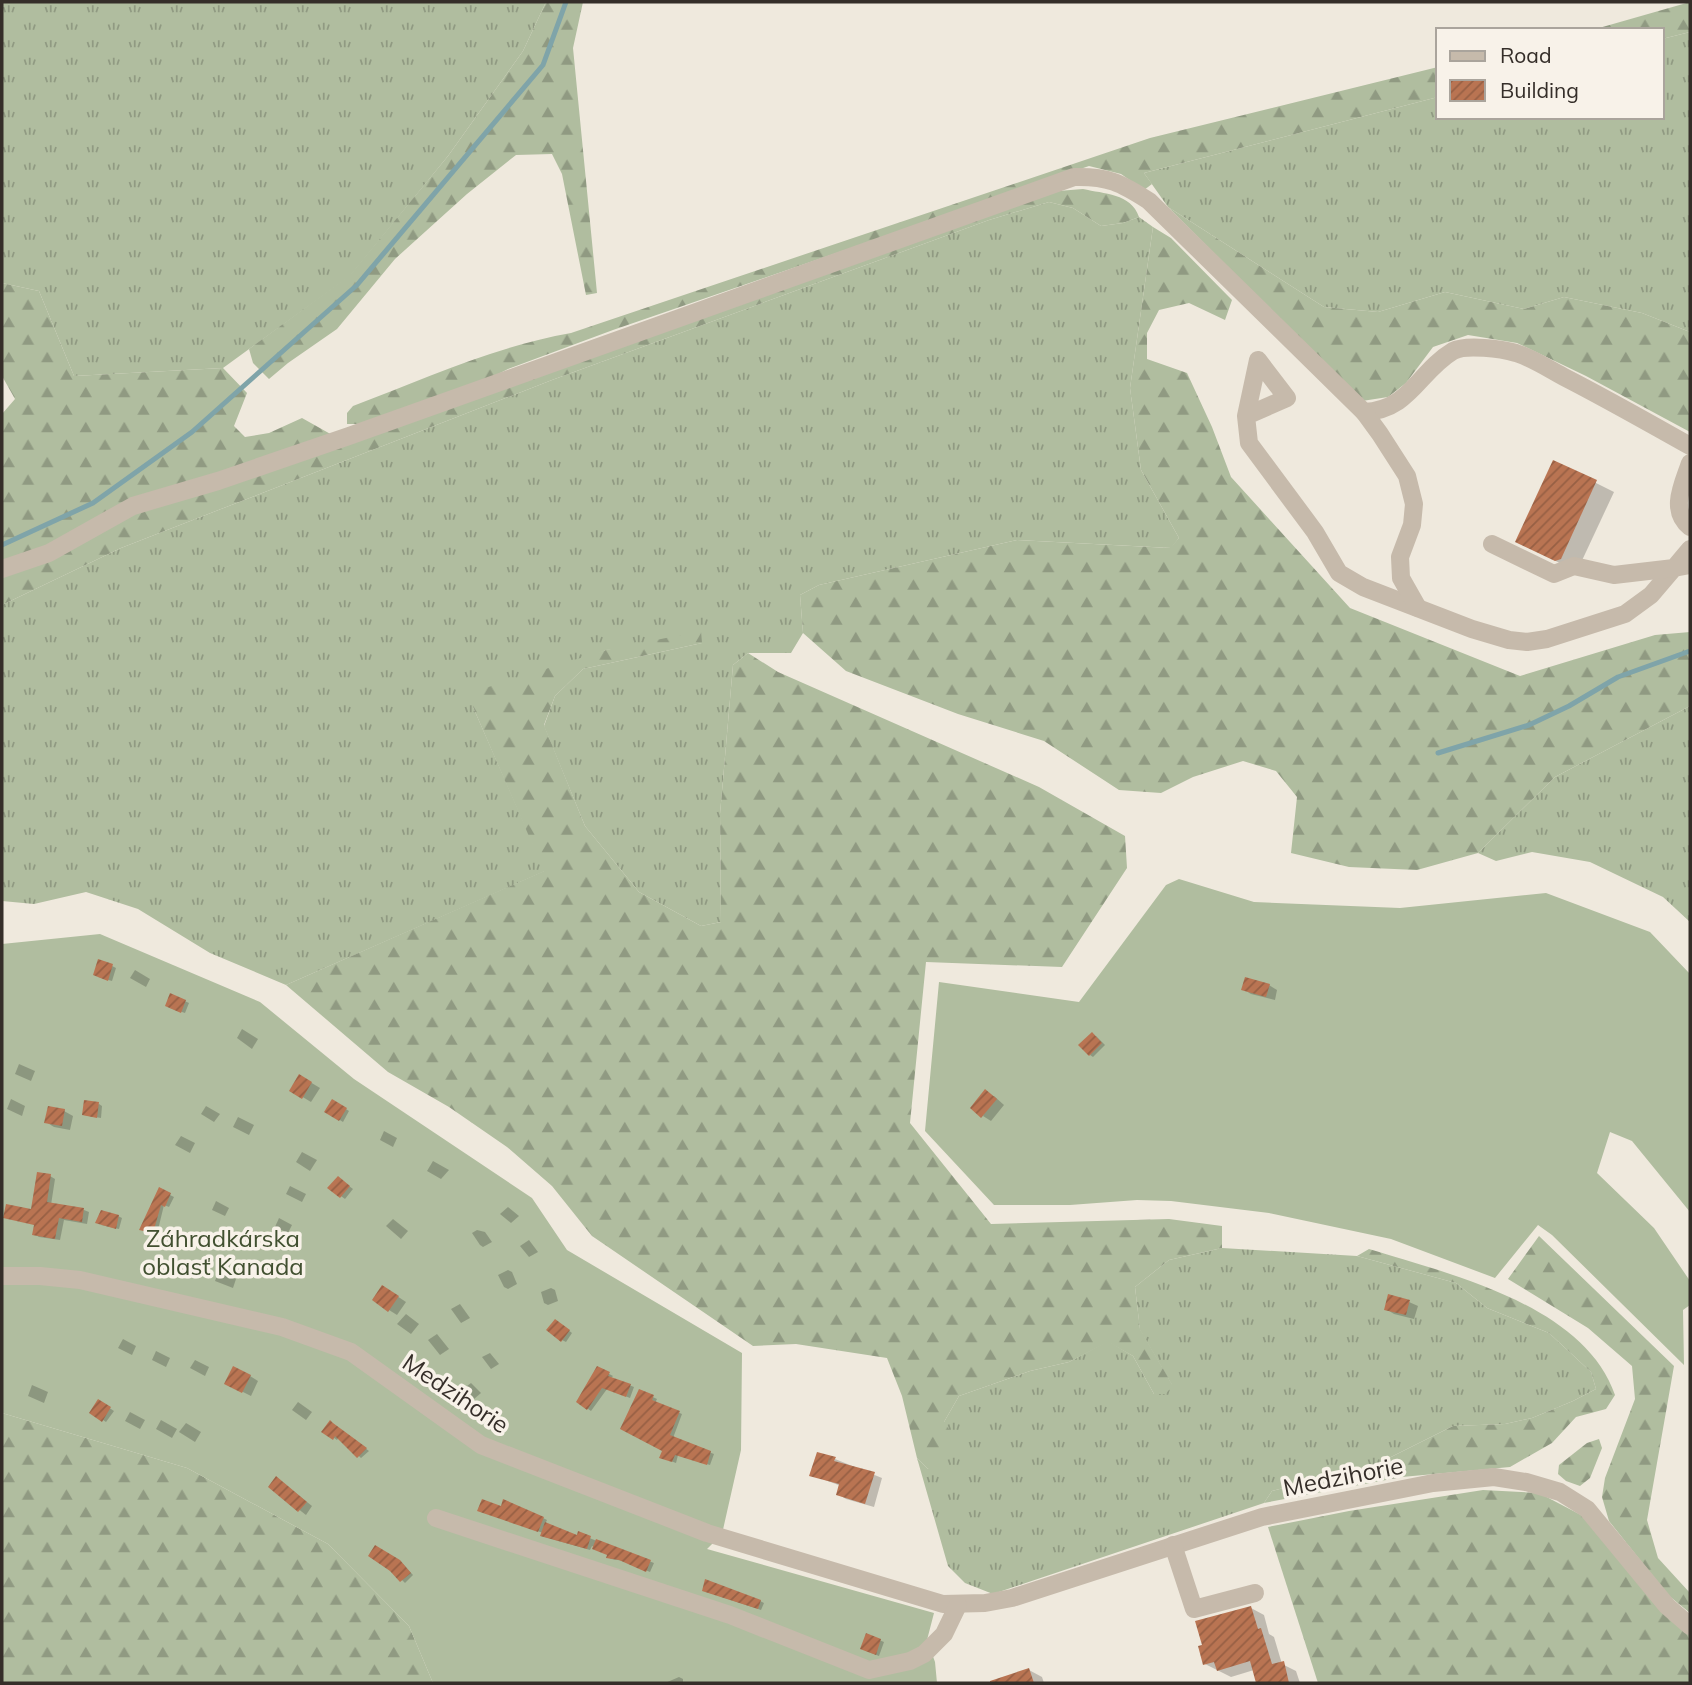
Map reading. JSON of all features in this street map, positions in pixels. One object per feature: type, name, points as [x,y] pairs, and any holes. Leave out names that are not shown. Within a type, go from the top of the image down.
[{"type":"street","points":[[2,569],[49,553],[133,506],[218,481],[349,436],[1074,177],[1097,176],[1116,181],[1149,201],[1364,412],[1406,476],[1414,503],[1412,525],[1401,557],[1401,578],[1418,608]]},
{"type":"street","points":[[1364,412],[1380,411],[1394,405],[1408,394],[1434,364],[1457,349],[1489,348],[1517,353],[1624,408],[1690,446]]},
{"type":"street","points":[[1246,416],[1249,443],[1315,532],[1339,573],[1363,587],[1510,640],[1527,642],[1547,639],[1625,614],[1651,595],[1682,566],[1690,549]]},
{"type":"street","points":[[1690,464],[1679,495],[1679,512],[1690,527]]},
{"type":"street","points":[[1492,544],[1554,574],[1574,566],[1614,575],[1682,566]]},
{"type":"street","name":"Medzihorie","points":[[2,1276],[80,1280],[282,1327],[351,1352],[481,1445],[708,1533],[943,1604],[958,1605],[1012,1598],[1262,1517],[1433,1483],[1494,1477],[1560,1492],[1587,1509],[1667,1606],[1690,1626]]},
{"type":"street","points":[[436,1518],[730,1615],[869,1670],[910,1661],[924,1654],[944,1634],[958,1605]]},
{"type":"street","points":[[1173,1545],[1194,1609],[1255,1593]]},
{"type":"green space","points":[[2,2],[546,2],[523,51],[448,156],[350,276],[223,368],[74,376],[39,291],[2,283]]},
{"type":"green space","points":[[546,2],[583,2],[573,48],[597,293],[586,295],[562,174],[552,154],[516,155],[467,194],[395,259],[337,329],[269,379],[253,363],[249,349],[350,275],[448,156],[523,51]]},
{"type":"green space","points":[[1690,2],[1690,32],[1664,38],[1664,28],[1599,28]]},
{"type":"green space","points":[[1690,32],[1690,332],[1642,313],[1564,297],[1524,309],[1445,292],[1378,312],[1324,307],[1168,207],[1144,173],[1436,98],[1436,119],[1664,119],[1664,38]]},
{"type":"green space","points":[[1436,67],[1436,98],[1144,173],[1152,184],[1144,190],[1121,174],[1089,166],[613,330],[508,369],[473,387],[364,424],[347,424],[347,413],[353,406],[433,374],[515,346],[571,333],[1150,138]]},
{"type":"green space","points":[[1083,189],[1123,199],[1130,203],[1139,217],[1123,223],[1101,226],[1073,208],[1049,202],[989,220],[552,380],[121,548],[2,605],[2,577],[141,510],[1046,192]]},
{"type":"green space","points":[[1049,202],[1073,208],[1101,226],[1123,223],[1139,217],[1153,227],[1130,388],[1141,470],[1179,538],[1171,548],[1017,540],[819,585],[800,595],[803,633],[791,653],[748,653],[733,665],[720,814],[721,922],[701,926],[639,892],[585,826],[544,726],[555,696],[583,669],[702,643],[606,650],[473,707],[545,871],[286,985],[210,953],[138,909],[86,892],[34,904],[2,901],[2,605],[121,548],[552,380],[989,220]]},
{"type":"green space","points":[[1168,207],[1324,307],[1378,312],[1445,292],[1524,309],[1564,297],[1642,313],[1690,332],[1690,432],[1586,376],[1517,343],[1468,335],[1433,347],[1406,383],[1388,397],[1362,401]]},
{"type":"green space","points":[[1153,227],[1171,238],[1232,300],[1225,320],[1189,303],[1159,310],[1147,333],[1147,359],[1187,373],[1231,477],[1350,608],[1520,676],[1655,635],[1690,632],[1690,706],[1555,777],[1478,853],[1417,870],[1349,867],[1291,853],[1297,797],[1276,771],[1243,761],[1193,777],[1161,793],[1119,790],[1044,741],[958,714],[846,671],[803,633],[800,595],[819,585],[1017,540],[1170,548],[1179,538],[1141,470],[1130,388]]},
{"type":"green space","points":[[2,283],[39,291],[74,376],[223,368],[247,393],[234,426],[245,437],[269,433],[302,418],[334,436],[48,547],[2,562],[2,414],[15,399],[2,376]]},
{"type":"green space","points":[[701,631],[702,643],[583,669],[555,696],[544,725],[585,826],[639,892],[701,926],[721,922],[720,814],[733,665],[748,653],[778,672],[1039,787],[1125,836],[1127,868],[1062,967],[926,962],[910,1123],[991,1224],[1169,1219],[1222,1226],[1222,1248],[1169,1260],[1135,1287],[1140,1329],[1173,1386],[1165,1394],[1154,1394],[1133,1356],[1108,1342],[1069,1362],[1030,1371],[959,1396],[944,1422],[953,1435],[946,1456],[928,1469],[917,1458],[902,1396],[887,1358],[796,1344],[753,1346],[592,1236],[552,1186],[507,1147],[449,1107],[388,1072],[286,985],[544,871],[473,707],[482,689],[606,650]]},
{"type":"green space","points":[[1690,706],[1690,922],[1663,897],[1590,862],[1532,852],[1496,861],[1478,853],[1555,777]]},
{"type":"green space","points":[[1179,879],[1254,902],[1400,908],[1546,893],[1650,932],[1690,974],[1690,1212],[1632,1141],[1610,1132],[1597,1173],[1654,1228],[1690,1281],[1690,1305],[1683,1310],[1684,1365],[1552,1235],[1538,1225],[1495,1278],[1391,1239],[1269,1213],[1171,1201],[1137,1200],[1070,1205],[994,1205],[925,1131],[939,982],[1079,1002],[1166,885]]},
{"type":"green space","name":"Záhradkárska oblasť Kanada","points":[[100,934],[260,1002],[354,1079],[532,1198],[567,1250],[742,1353],[741,1450],[722,1534],[707,1549],[934,1613],[927,1640],[935,1662],[937,1683],[433,1683],[409,1626],[328,1544],[187,1468],[2,1413],[2,944]]},
{"type":"green space","points":[[1539,1236],[1674,1366],[1647,1520],[1658,1558],[1690,1593],[1690,1613],[1668,1595],[1609,1521],[1602,1497],[1605,1478],[1635,1399],[1632,1366],[1588,1328],[1508,1279]]},
{"type":"green space","points":[[1222,1248],[1357,1256],[1456,1283],[1487,1308],[1549,1333],[1591,1372],[1596,1389],[1532,1418],[1505,1424],[1453,1426],[1379,1463],[1272,1491],[1264,1503],[993,1594],[965,1583],[948,1566],[917,1458],[928,1469],[944,1422],[959,1396],[1030,1371],[1069,1362],[1108,1341],[1133,1356],[1154,1394],[1172,1385],[1140,1330],[1135,1287],[1169,1260]]},
{"type":"green space","points":[[1369,1249],[1474,1282],[1545,1316],[1575,1338],[1599,1364],[1615,1395],[1606,1409],[1576,1417],[1552,1443],[1510,1467],[1402,1477],[1264,1503],[1272,1491],[1379,1463],[1453,1426],[1505,1424],[1532,1418],[1596,1389],[1591,1372],[1549,1333],[1487,1308],[1456,1283],[1357,1256]]},
{"type":"green space","points":[[2,1413],[187,1468],[328,1544],[409,1626],[433,1683],[2,1683]]},
{"type":"green space","points":[[1599,1439],[1602,1448],[1590,1478],[1580,1486],[1566,1481],[1558,1474],[1559,1465],[1587,1443]]},
{"type":"green space","points":[[1483,1490],[1539,1493],[1581,1515],[1690,1634],[1690,1683],[1318,1683],[1268,1527]]},
{"type":"building","points":[[1553,460],[1597,480],[1561,559],[1555,561],[1515,542]]},
{"type":"building","points":[[98,959],[113,964],[108,981],[93,975]]},
{"type":"building","points":[[1245,977],[1270,984],[1266,997],[1241,990]]},
{"type":"building","points":[[170,993],[186,1000],[181,1013],[165,1006]]},
{"type":"building","points":[[1092,1032],[1102,1043],[1089,1056],[1078,1045]]},
{"type":"building","points":[[299,1074],[312,1082],[302,1099],[289,1091]]},
{"type":"building","points":[[985,1089],[997,1099],[981,1118],[970,1108]]},
{"type":"building","points":[[332,1099],[347,1108],[339,1121],[324,1112]]},
{"type":"building","points":[[84,1100],[99,1102],[97,1118],[82,1115]]},
{"type":"building","points":[[48,1106],[65,1109],[62,1126],[44,1123]]},
{"type":"building","points":[[37,1172],[51,1174],[47,1202],[84,1208],[82,1222],[59,1218],[55,1239],[32,1235],[34,1225],[3,1218],[6,1204],[31,1209]]},
{"type":"building","points":[[338,1176],[350,1186],[340,1198],[327,1188]]},
{"type":"building","points":[[159,1187],[171,1193],[165,1207],[161,1205],[153,1233],[139,1230]]},
{"type":"building","points":[[101,1210],[119,1215],[116,1229],[95,1223]]},
{"type":"building","points":[[382,1285],[399,1296],[388,1312],[372,1300]]},
{"type":"building","points":[[1388,1294],[1410,1300],[1406,1315],[1384,1310]]},
{"type":"building","points":[[555,1319],[570,1330],[561,1342],[546,1330]]},
{"type":"building","points":[[233,1366],[251,1375],[242,1393],[224,1384]]},
{"type":"building","points":[[597,1366],[610,1372],[608,1376],[631,1384],[626,1397],[602,1388],[587,1410],[576,1402]]},
{"type":"building","points":[[639,1389],[654,1395],[652,1400],[680,1411],[670,1435],[711,1451],[707,1465],[675,1455],[672,1462],[659,1458],[662,1451],[620,1429]]},
{"type":"building","points":[[98,1399],[111,1407],[102,1422],[89,1413]]},
{"type":"building","points":[[330,1420],[367,1448],[357,1458],[335,1436],[333,1440],[321,1432]]},
{"type":"building","points":[[817,1452],[836,1457],[834,1461],[875,1472],[865,1504],[836,1495],[839,1484],[809,1476]]},
{"type":"building","points":[[276,1476],[307,1502],[298,1512],[268,1487]]},
{"type":"building","points":[[482,1499],[501,1506],[503,1499],[544,1517],[538,1532],[477,1511]]},
{"type":"building","points":[[545,1522],[577,1535],[578,1531],[591,1536],[587,1549],[540,1536]]},
{"type":"building","points":[[596,1539],[651,1560],[646,1572],[619,1560],[606,1558],[607,1555],[592,1549]]},
{"type":"building","points":[[375,1545],[400,1560],[411,1573],[400,1582],[390,1571],[368,1556]]},
{"type":"building","points":[[705,1579],[761,1600],[758,1609],[702,1591]]},
{"type":"building","points":[[1251,1606],[1272,1664],[1284,1661],[1289,1683],[1256,1683],[1250,1661],[1217,1671],[1214,1662],[1203,1665],[1198,1646],[1202,1645],[1195,1621]]},
{"type":"building","points":[[866,1633],[881,1639],[876,1655],[860,1649]]},
{"type":"building","points":[[1029,1668],[1034,1683],[990,1683],[990,1681]]},
{"type":"waterway","points":[[2,545],[93,503],[192,432],[357,285],[543,65],[566,2]]},
{"type":"waterway","points":[[1438,753],[1529,725],[1569,706],[1618,677],[1690,651]]}]
